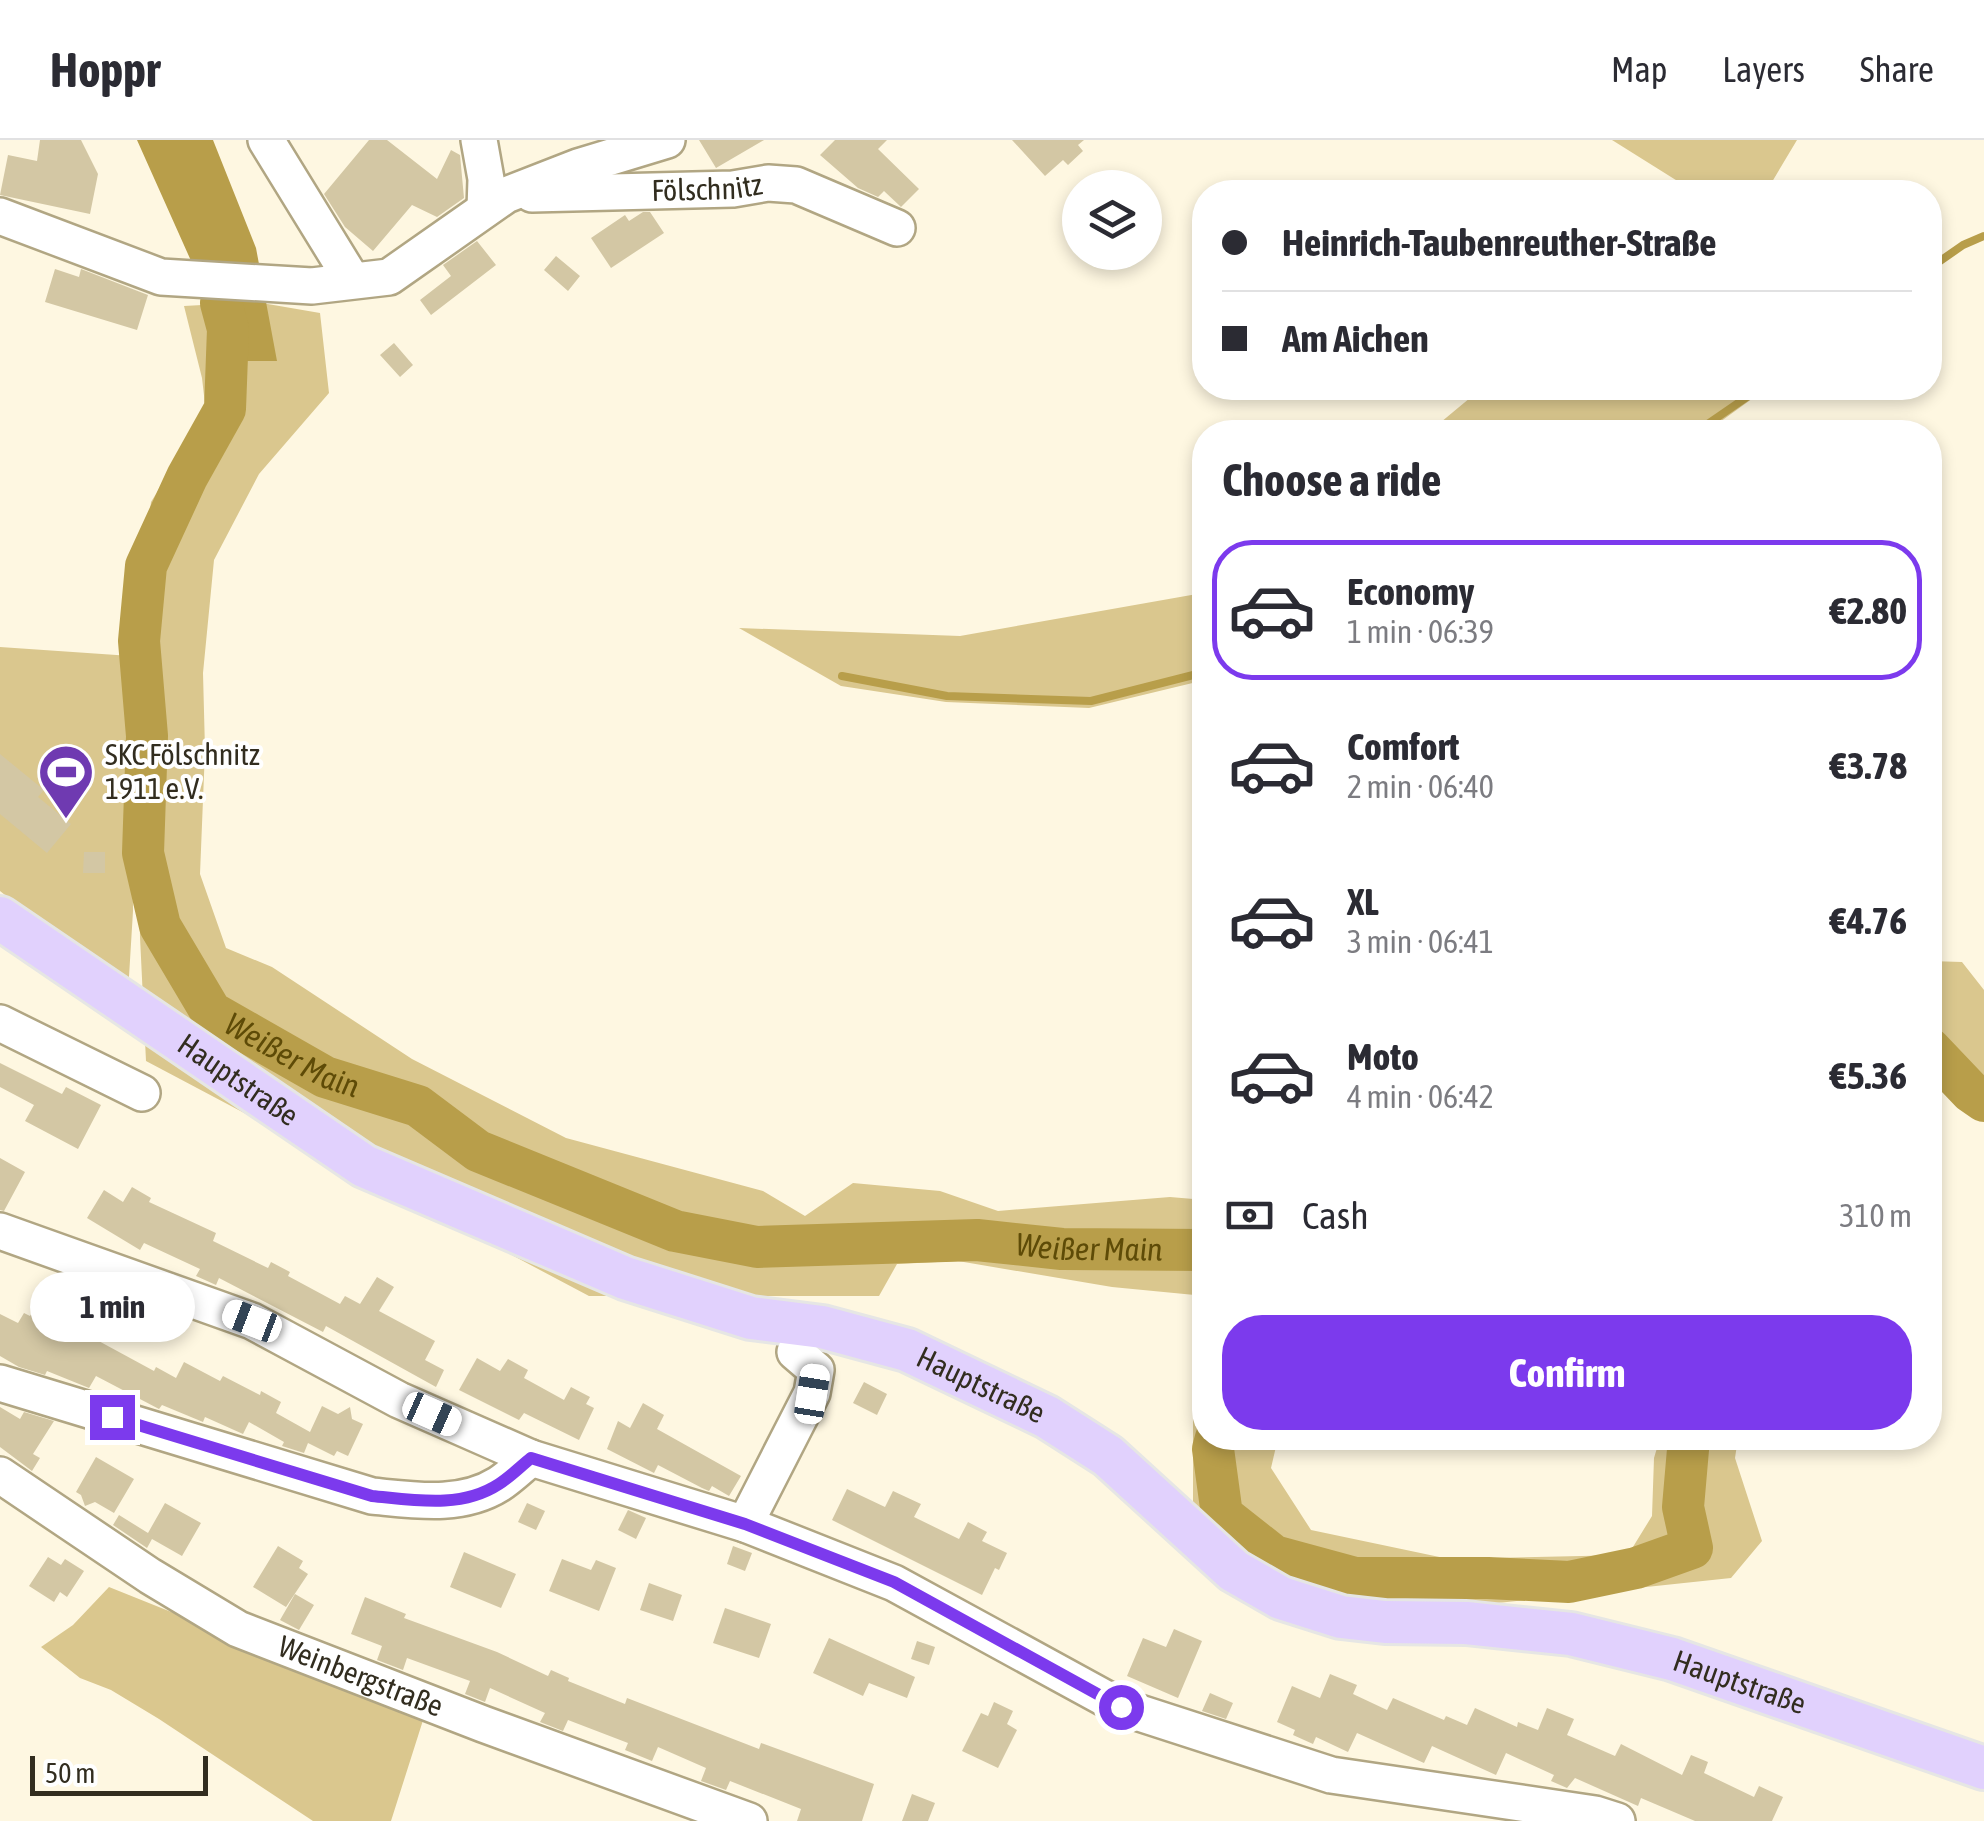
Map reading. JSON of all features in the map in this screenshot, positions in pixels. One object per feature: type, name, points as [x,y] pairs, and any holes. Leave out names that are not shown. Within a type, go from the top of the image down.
[{"type":"main road","name":"Hauptstraße","points":[[0,918],[364,1166],[625,1278],[751,1318],[822,1327],[907,1350],[1047,1417],[1108,1456],[1234,1571],[1280,1598],[1340,1617],[1384,1622],[1466,1622],[1571,1634],[1672,1659],[1984,1768]]},
{"type":"street","points":[[266,140],[352,280]]},
{"type":"street","points":[[479,140],[486,180],[495,202]]},
{"type":"street","name":"Fölschnitz","points":[[0,216],[161,276],[312,286],[389,276],[495,202],[578,167],[667,140]]},
{"type":"street","name":"Fölschnitz","points":[[495,202],[733,189],[768,183],[796,185],[896,228]]},
{"type":"street","points":[[0,1024],[142,1093]]},
{"type":"street","points":[[0,1231],[252,1321],[399,1400],[531,1458],[745,1524],[894,1582],[1121,1707],[1332,1775],[1595,1814],[1617,1821]]},
{"type":"street","points":[[745,1524],[812,1394],[816,1370],[795,1352]]},
{"type":"street","points":[[0,1383],[372,1496],[434,1502],[466,1497],[498,1485],[531,1458]]},
{"type":"street","name":"Weinbergstraße","points":[[0,1474],[150,1576],[238,1629],[749,1821]]},
{"type":"shaded area","points":[[137,140],[213,140],[256,248],[277,361],[222,361],[213,310]]},
{"type":"shaded area","points":[[1612,140],[1797,140],[1773,180],[1676,180]]},
{"type":"shaded area","points":[[256,302],[320,313],[329,393],[259,474],[214,560],[203,673],[205,750],[200,874],[226,948],[272,967],[412,1059],[566,1138],[763,1191],[805,1216],[853,1183],[940,1191],[998,1211],[1170,1197],[1192,1199],[1192,1295],[1112,1287],[958,1261],[897,1264],[879,1296],[589,1296],[146,1061],[135,635],[151,502],[206,413],[202,378],[184,306]]},
{"type":"shaded area","points":[[1468,400],[1750,400],[1723,420],[1443,420]]},
{"type":"shaded area","points":[[1192,595],[1192,683],[1089,708],[946,702],[841,686],[739,628],[960,636]]},
{"type":"shaded area","name":"SKC Fölschnitz 1911 e.V.","points":[[0,647],[131,656],[133,911],[128,993],[0,891]]},
{"type":"shaded area","points":[[1942,961],[1962,962],[1984,990],[1984,1118],[1942,1079]]},
{"type":"shaded area","points":[[1193,1450],[1275,1450],[1271,1468],[1311,1530],[1449,1559],[1628,1555],[1652,1516],[1656,1450],[1736,1450],[1735,1458],[1762,1541],[1731,1578],[1403,1613],[1278,1587],[1193,1546]]},
{"type":"shaded area","points":[[109,1587],[425,1714],[391,1821],[313,1821],[159,1719],[111,1690],[80,1678],[41,1647],[73,1625]]},
{"type":"building","points":[[40,140],[81,140],[98,174],[90,214],[0,195],[8,155],[37,161]]},
{"type":"building","points":[[369,140],[387,140],[437,179],[451,150],[460,155],[464,198],[437,217],[412,205],[373,251],[345,227],[324,194]]},
{"type":"building","points":[[699,140],[764,140],[716,168]]},
{"type":"building","points":[[835,140],[887,140],[878,149],[919,189],[901,207],[884,191],[878,197],[858,188],[820,155]]},
{"type":"building","points":[[1012,140],[1084,140],[1078,145],[1083,151],[1068,165],[1063,160],[1045,176]]},
{"type":"building","points":[[650,212],[664,233],[611,268],[591,238],[625,215],[629,221]]},
{"type":"building","points":[[477,241],[496,265],[431,315],[420,300],[451,276],[443,265]]},
{"type":"building","points":[[556,256],[580,276],[568,291],[544,270]]},
{"type":"building","points":[[55,269],[79,277],[81,269],[148,295],[137,330],[45,302]]},
{"type":"building","points":[[394,343],[413,365],[400,377],[380,355]]},
{"type":"building","points":[[0,754],[44,790],[38,797],[71,824],[47,853],[0,814]]},
{"type":"building","points":[[84,852],[105,852],[105,873],[83,873]]},
{"type":"building","points":[[0,1063],[62,1094],[66,1087],[101,1105],[78,1149],[25,1121],[34,1105],[0,1087]]},
{"type":"building","points":[[0,1158],[25,1172],[4,1211],[0,1210]]},
{"type":"building","points":[[132,1187],[151,1198],[149,1202],[216,1233],[213,1241],[268,1268],[271,1262],[290,1272],[288,1276],[340,1304],[345,1296],[360,1304],[377,1277],[394,1287],[379,1311],[435,1341],[425,1360],[444,1370],[436,1387],[326,1326],[323,1332],[219,1278],[216,1285],[196,1276],[200,1269],[144,1243],[140,1250],[87,1218],[104,1190],[123,1202]]},
{"type":"building","points":[[36,1307],[154,1371],[156,1367],[176,1378],[184,1362],[220,1381],[223,1376],[260,1395],[261,1391],[281,1402],[276,1413],[310,1432],[322,1406],[338,1414],[350,1407],[352,1419],[363,1424],[348,1456],[337,1451],[334,1456],[308,1443],[304,1453],[282,1446],[284,1442],[249,1422],[243,1434],[205,1417],[203,1422],[162,1405],[159,1409],[96,1376],[89,1388],[47,1371],[45,1375],[19,1367],[0,1356],[0,1314],[18,1323],[24,1313],[30,1316]]},
{"type":"building","points":[[477,1358],[500,1371],[508,1359],[528,1370],[524,1378],[564,1400],[571,1387],[590,1397],[586,1404],[594,1408],[579,1440],[524,1413],[519,1420],[459,1390]]},
{"type":"building","points":[[864,1382],[887,1394],[877,1415],[853,1403]]},
{"type":"building","points":[[643,1403],[664,1415],[657,1429],[741,1476],[729,1496],[712,1486],[709,1491],[702,1488],[658,1465],[654,1473],[607,1449],[618,1421],[630,1428]]},
{"type":"building","points":[[0,1407],[20,1419],[24,1412],[54,1421],[33,1454],[40,1458],[32,1471],[0,1447]]},
{"type":"building","points":[[96,1457],[134,1479],[114,1513],[95,1502],[85,1506],[76,1492]]},
{"type":"building","points":[[847,1489],[885,1507],[893,1491],[921,1504],[914,1517],[959,1539],[968,1522],[987,1532],[982,1541],[1007,1553],[982,1595],[832,1520]]},
{"type":"building","points":[[165,1503],[201,1523],[182,1556],[152,1539],[147,1548],[113,1525],[119,1515],[148,1533]]},
{"type":"building","points":[[527,1503],[545,1511],[536,1530],[518,1522]]},
{"type":"building","points":[[628,1510],[646,1518],[636,1539],[618,1530]]},
{"type":"building","points":[[278,1546],[303,1561],[299,1568],[308,1574],[286,1607],[253,1587]]},
{"type":"building","points":[[733,1546],[752,1553],[745,1571],[727,1564]]},
{"type":"building","points":[[464,1552],[516,1574],[501,1608],[450,1587]]},
{"type":"building","points":[[48,1557],[61,1565],[65,1559],[84,1571],[67,1597],[60,1592],[54,1602],[29,1586]]},
{"type":"building","points":[[562,1559],[591,1570],[596,1560],[616,1568],[599,1611],[549,1591]]},
{"type":"building","points":[[649,1583],[682,1595],[673,1621],[640,1610]]},
{"type":"building","points":[[295,1594],[314,1605],[299,1630],[280,1620]]},
{"type":"building","points":[[365,1597],[406,1614],[404,1618],[497,1652],[548,1676],[551,1670],[625,1704],[627,1698],[759,1749],[761,1743],[874,1784],[862,1821],[797,1821],[801,1809],[730,1781],[726,1790],[701,1781],[706,1768],[658,1747],[652,1761],[625,1750],[628,1743],[568,1720],[563,1731],[540,1722],[545,1713],[490,1688],[485,1702],[465,1694],[470,1681],[407,1658],[403,1670],[377,1660],[382,1646],[351,1634]]},
{"type":"building","points":[[725,1608],[771,1624],[759,1658],[713,1643]]},
{"type":"building","points":[[1174,1629],[1202,1641],[1178,1698],[1127,1676],[1143,1638],[1166,1647]]},
{"type":"building","points":[[829,1638],[915,1677],[907,1698],[869,1683],[863,1696],[813,1673]]},
{"type":"building","points":[[917,1641],[935,1647],[929,1665],[911,1659]]},
{"type":"building","points":[[1330,1674],[1357,1685],[1353,1694],[1387,1710],[1393,1698],[1444,1720],[1446,1716],[1467,1725],[1475,1708],[1517,1727],[1518,1722],[1538,1730],[1547,1708],[1574,1719],[1567,1735],[1615,1756],[1621,1744],[1682,1775],[1691,1755],[1708,1762],[1704,1773],[1754,1797],[1759,1786],[1783,1797],[1772,1821],[1695,1821],[1641,1798],[1638,1806],[1575,1778],[1567,1788],[1551,1781],[1554,1775],[1506,1753],[1496,1775],[1432,1746],[1424,1763],[1357,1733],[1348,1752],[1316,1737],[1313,1744],[1277,1722],[1292,1686],[1320,1698]]},
{"type":"building","points":[[1210,1693],[1233,1703],[1226,1719],[1202,1711]]},
{"type":"building","points":[[994,1702],[1013,1711],[1007,1724],[1017,1730],[998,1768],[962,1751],[981,1713],[988,1716]]},
{"type":"building","points":[[912,1794],[935,1803],[928,1821],[902,1821]]},
{"type":"waterway","points":[[1942,260],[1984,236]]},
{"type":"waterway","name":"Weißer Main","points":[[221,303],[228,329],[225,409],[187,477],[146,566],[139,641],[147,736],[143,853],[160,926],[211,1012],[325,1077],[418,1106],[478,1151],[675,1231],[757,1247],[977,1240],[1062,1249],[1192,1250]]},
{"type":"waterway","points":[[1713,420],[1743,400]]},
{"type":"waterway","points":[[842,676],[947,696],[1091,701],[1192,675]]},
{"type":"waterway","name":"Weißer Main","points":[[1942,1062],[1984,1101]]},
{"type":"waterway","name":"Weißer Main","points":[[1213,1450],[1222,1515],[1274,1556],[1355,1578],[1569,1582],[1636,1568],[1692,1548],[1683,1507],[1688,1450]]},
{"type":"place","name":"SKC Fölschnitz 1911 e.V.","points":[[66,821]]},
{"type":"route","points":[[112,1417],[372,1496],[407,1500],[434,1502],[466,1497],[498,1485],[531,1458],[745,1524],[894,1582],[1121,1707]]}]
